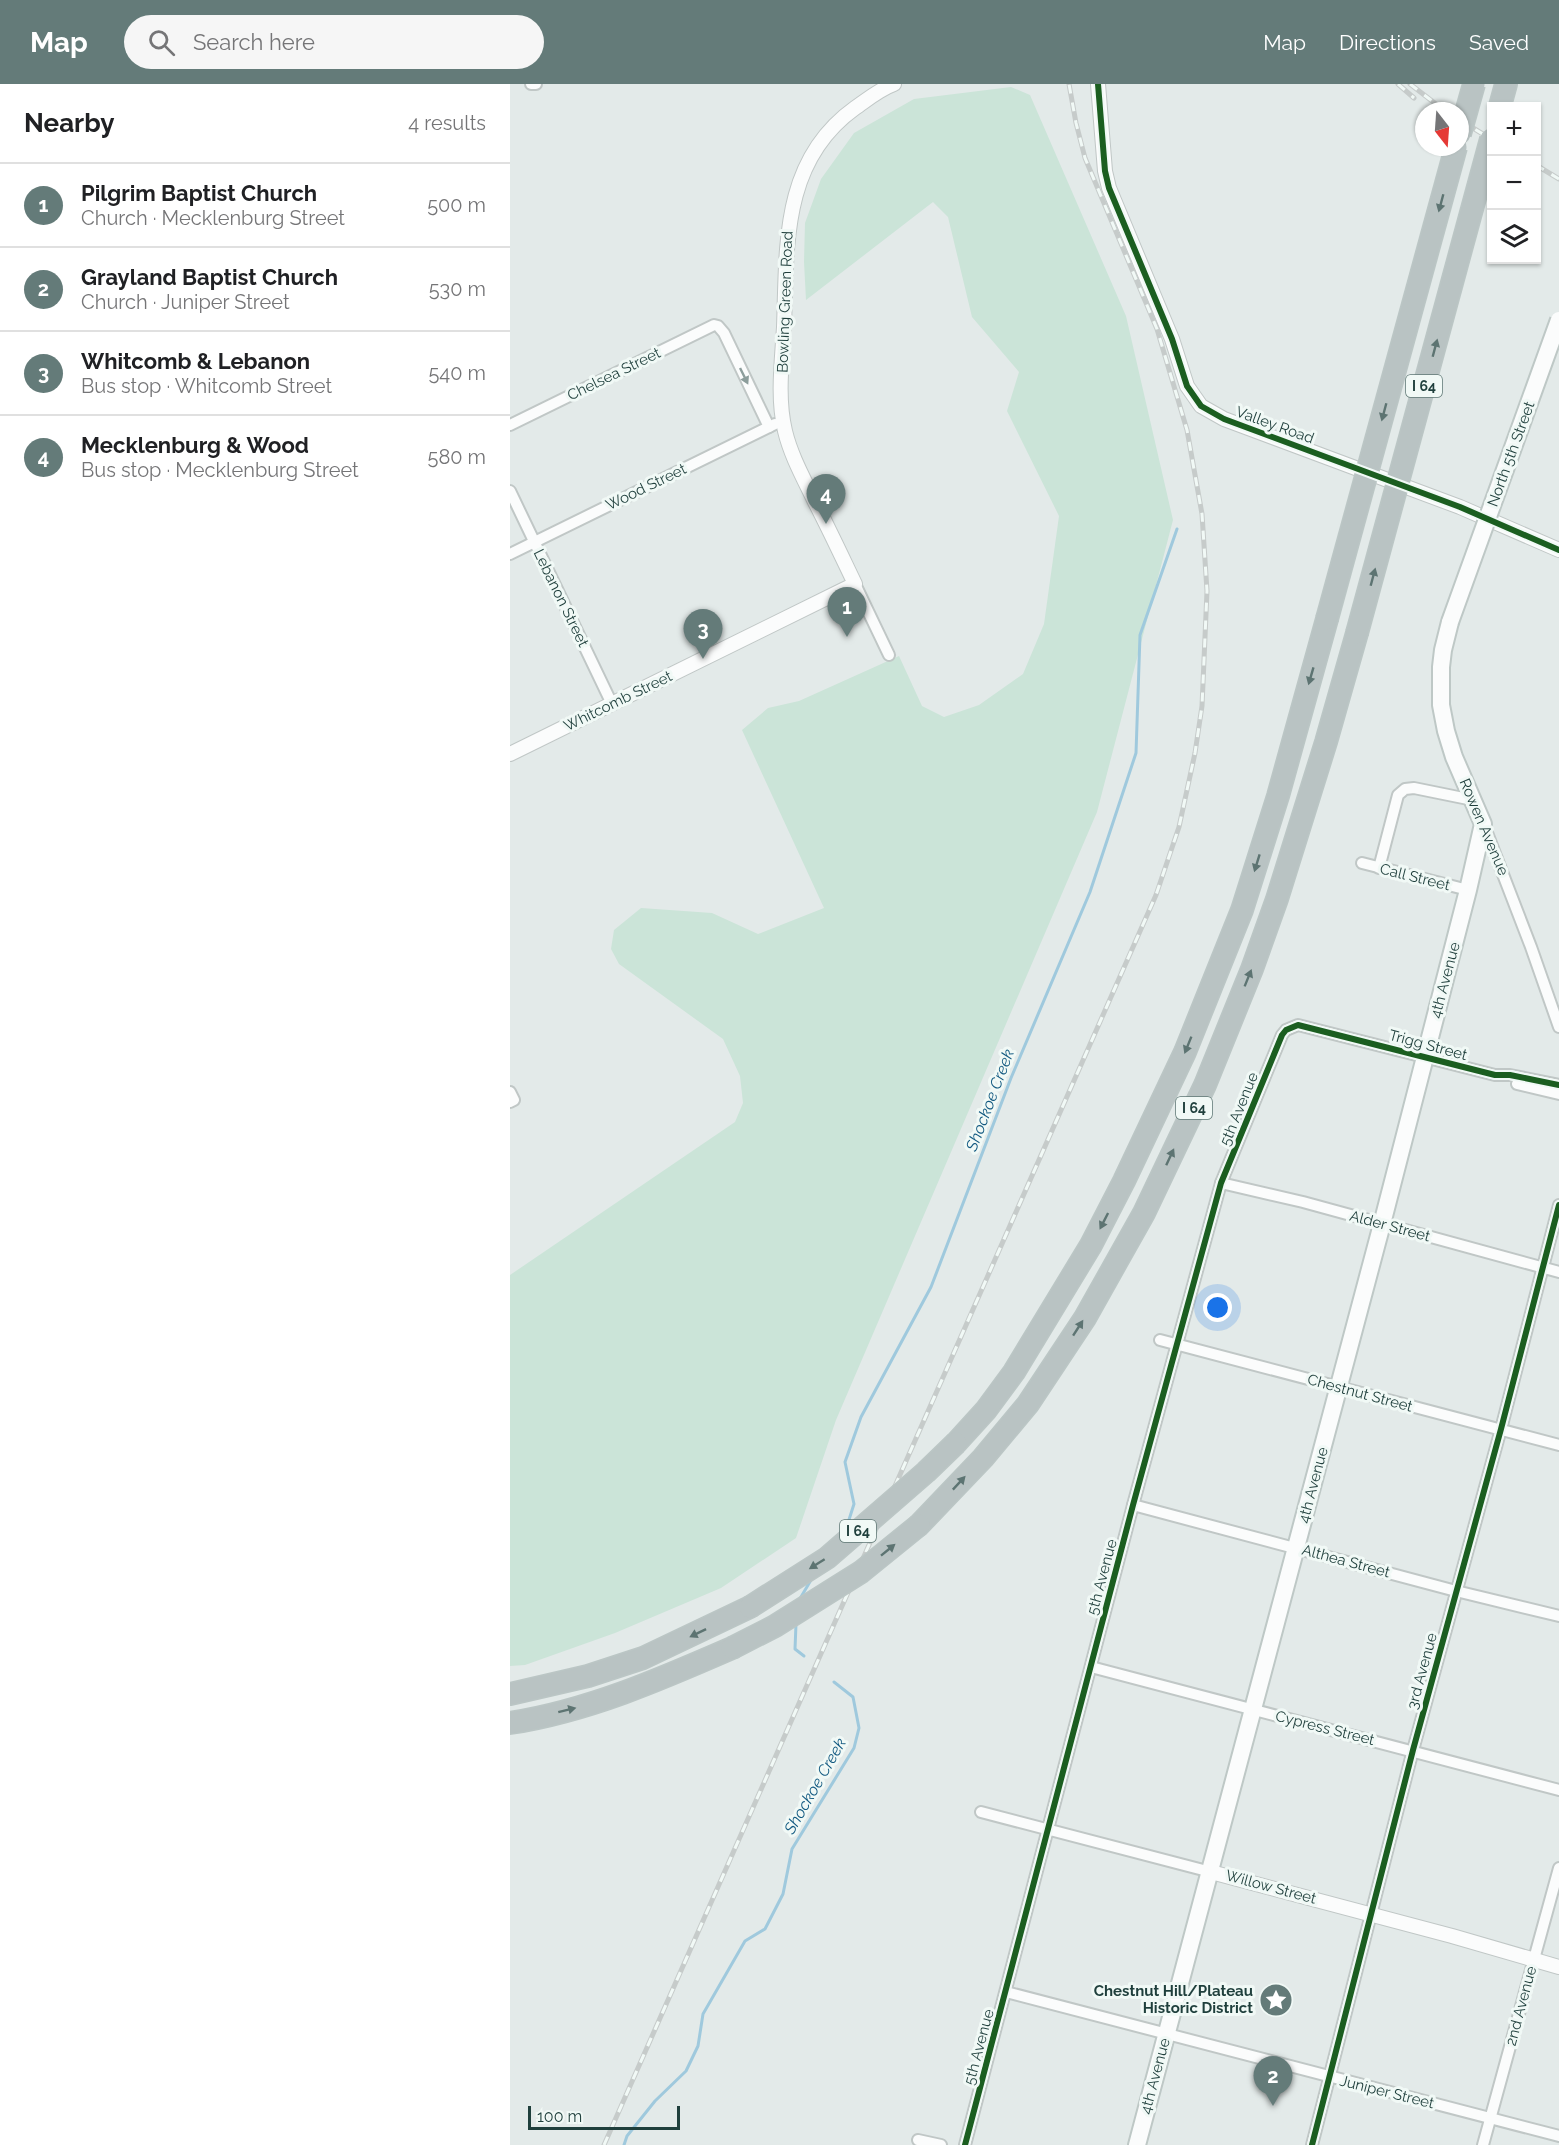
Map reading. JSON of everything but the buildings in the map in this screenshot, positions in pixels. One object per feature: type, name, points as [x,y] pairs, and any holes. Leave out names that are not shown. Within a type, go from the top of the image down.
[{"type":"highway","points":[[1469,102],[1474,84]]},
{"type":"highway","points":[[1501,102],[1506,84]]},
{"type":"highway","name":"I 64","points":[[510,1724],[591,1704],[641,1687],[732,1648],[775,1626],[861,1572],[919,1526],[983,1458],[1028,1404],[1085,1318],[1144,1213],[1204,1085],[1252,969],[1277,899],[1323,753],[1357,633],[1487,154]]},
{"type":"highway","name":"I 64","points":[[510,1694],[588,1676],[643,1658],[750,1607],[827,1558],[956,1443],[986,1410],[1014,1372],[1091,1245],[1124,1182],[1185,1052],[1242,910],[1278,796],[1454,156]]},
{"type":"main road","name":"North 5th Street","points":[[1450,622],[1559,320]]},
{"type":"main road","name":"Rowen Avenue","points":[[1450,622],[1441,667],[1441,705],[1454,757],[1483,824]]},
{"type":"main road","name":"4th Avenue","points":[[1137,2145],[1382,1224],[1483,824]]},
{"type":"street","points":[[531,84],[536,84]]},
{"type":"street","name":"Bowling Green Road","points":[[855,584],[797,465],[783,420],[781,392],[786,247],[794,197],[808,165],[827,134],[848,113],[875,93],[894,84]]},
{"type":"street","name":"Valley Road","points":[[1098,84],[1105,171],[1109,188],[1172,339],[1187,386],[1201,406],[1224,419],[1460,507],[1559,550]]},
{"type":"street","name":"Chelsea Street","points":[[510,425],[710,326],[718,326],[724,333],[769,427]]},
{"type":"street","name":"Wood Street","points":[[510,554],[783,420]]},
{"type":"street","name":"Lebanon Street","points":[[510,491],[612,704]]},
{"type":"street","points":[[855,584],[889,654]]},
{"type":"street","name":"Whitcomb Street","points":[[510,754],[855,584]]},
{"type":"street","points":[[1379,868],[1398,795],[1405,789],[1414,788],[1473,800]]},
{"type":"street","name":"Rowen Avenue","points":[[1483,824],[1531,947],[1559,1027]]},
{"type":"street","name":"Call Street","points":[[1362,864],[1468,890]]},
{"type":"street","name":"Trigg Street","points":[[1292,1027],[1298,1025],[1345,1036],[1495,1075],[1510,1075],[1559,1085]]},
{"type":"street","name":"5th Avenue","points":[[965,2145],[1133,1505],[1221,1183],[1282,1035],[1292,1027]]},
{"type":"street","name":"Trigg Street","points":[[1495,1075],[1504,1081],[1559,1094]]},
{"type":"street","name":"Alder Street","points":[[1221,1183],[1302,1202],[1559,1272]]},
{"type":"street","name":"3rd Avenue","points":[[1312,2145],[1413,1750],[1501,1429],[1559,1205]]},
{"type":"street","name":"Chestnut Street","points":[[1160,1340],[1559,1445]]},
{"type":"street","name":"Althea Street","points":[[1133,1505],[1559,1616]]},
{"type":"street","name":"Cypress Street","points":[[1091,1667],[1559,1790]]},
{"type":"street","name":"Willow Street","points":[[981,1812],[1372,1914],[1559,1967]]},
{"type":"street","name":"2nd Avenue","points":[[1483,2145],[1559,1868]]},
{"type":"street","name":"Juniper Street","points":[[1006,1992],[1559,2136]]},
{"type":"street","points":[[918,2140],[941,2145]]},
{"type":"green space","points":[[1011,87],[1030,95],[1126,316],[1173,520],[1097,812],[836,1420],[796,1538],[721,1588],[615,1633],[525,1665],[510,1666],[510,1275],[735,1122],[743,1103],[740,1076],[723,1039],[619,964],[611,949],[614,930],[641,908],[712,913],[758,934],[824,908],[742,730],[768,708],[799,701],[899,656],[922,706],[944,717],[979,705],[1023,674],[1044,624],[1059,516],[1007,411],[1019,372],[972,317],[948,217],[933,202],[806,300],[805,223],[821,179],[854,133],[914,99]]},
{"type":"waterway","name":"Shockoe Creek","points":[[843,1532],[854,1504],[845,1462],[861,1417],[931,1287],[1011,1078],[1090,892],[1136,753],[1140,635],[1177,529]]},
{"type":"waterway","name":"Shockoe Creek","points":[[798,1602],[811,1580]]},
{"type":"waterway","name":"Shockoe Creek","points":[[796,1624],[795,1649],[804,1656]]},
{"type":"waterway","name":"Shockoe Creek","points":[[624,2145],[627,2136],[655,2101],[686,2071],[698,2046],[703,2014],[745,1941],[765,1929],[783,1894],[792,1849],[854,1748],[859,1728],[853,1697],[834,1682]]},
{"type":"railway","points":[[604,2145],[1156,895],[1179,827],[1195,753],[1202,706],[1207,591],[1202,514],[1187,430],[1157,329],[1085,158],[1069,84]]},
{"type":"railway","points":[[1398,84],[1414,98]]},
{"type":"railway","points":[[1410,84],[1433,102]]},
{"type":"railway","points":[[1469,126],[1487,137]]},
{"type":"railway","points":[[1541,168],[1559,179]]},
{"type":"cycle path","points":[[1098,84],[1105,171],[1109,188],[1172,339],[1187,386],[1201,406],[1224,419],[1460,507],[1559,550]]},
{"type":"cycle path","points":[[965,2145],[1133,1505],[1221,1183],[1282,1035],[1286,1030],[1298,1025],[1495,1075],[1510,1075],[1559,1085]]},
{"type":"cycle path","points":[[1312,2145],[1413,1750],[1501,1429],[1559,1205]]},
{"type":"place","name":"Mecklenburg & Wood","points":[[826,524]]},
{"type":"place","name":"Pilgrim Baptist Church","points":[[847,637]]},
{"type":"place","name":"Whitcomb & Lebanon","points":[[703,659]]},
{"type":"place","name":"Chestnut Hill/Plateau Historic District","points":[[1276,2000]]},
{"type":"place","name":"Grayland Baptist Church","points":[[1273,2106]]}]
